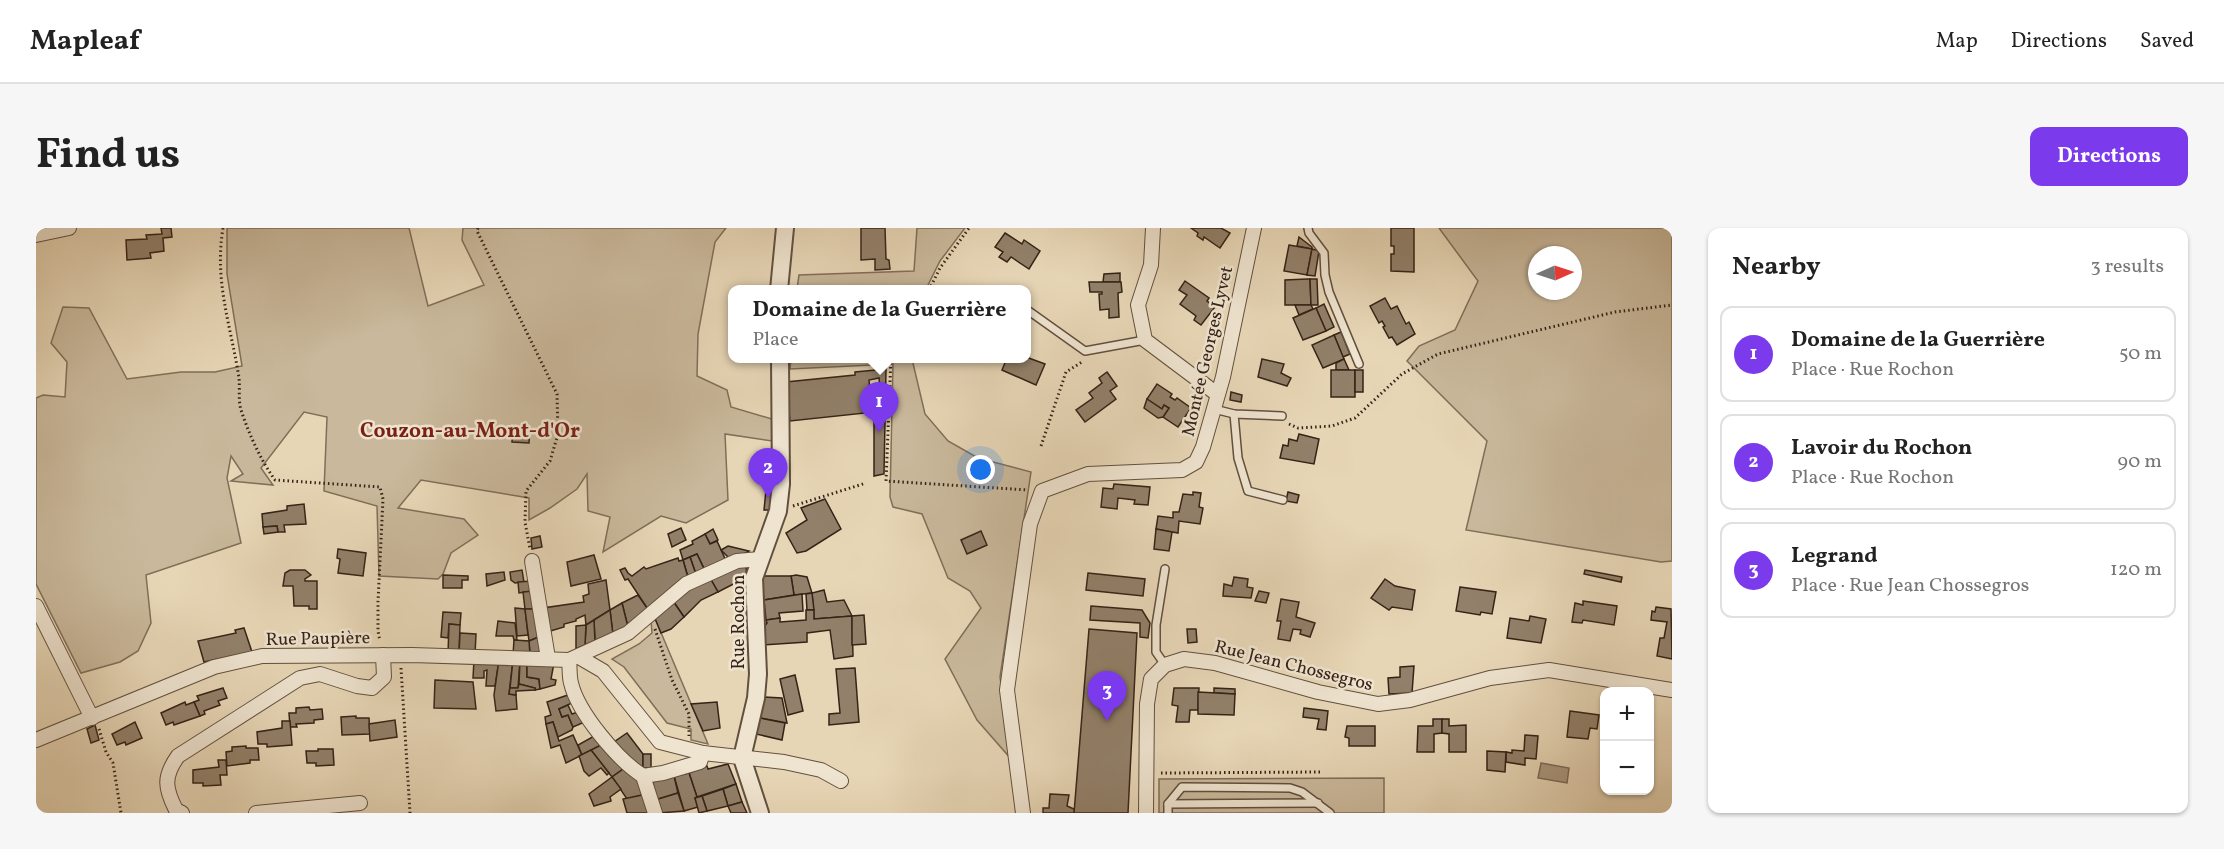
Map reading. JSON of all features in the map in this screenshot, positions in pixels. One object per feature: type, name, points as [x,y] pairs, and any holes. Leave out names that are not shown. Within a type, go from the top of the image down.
[{"type":"street","points":[[36,235],[69,228]]},
{"type":"street","points":[[779,285],[785,228]]},
{"type":"street","points":[[1154,228],[1151,265],[1138,305],[1144,340],[1217,394]]},
{"type":"street","name":"Montée Georges Lyvet","points":[[1042,491],[1088,474],[1182,470],[1196,462],[1203,447],[1214,409],[1254,228]]},
{"type":"street","name":"Rue Rochon","points":[[742,758],[757,690],[754,578],[778,511],[781,484],[780,363]]},
{"type":"street","points":[[1023,813],[1007,690],[1030,524],[1042,491]]},
{"type":"street","points":[[574,658],[628,633],[686,584],[737,561],[760,559]]},
{"type":"street","points":[[532,561],[548,658]]},
{"type":"street","points":[[36,606],[92,717]]},
{"type":"street","points":[[182,813],[176,810],[172,803],[167,782],[170,768],[178,756],[300,678],[320,674],[357,686],[372,688],[384,677],[383,655]]},
{"type":"street","name":"Rue Paupière","points":[[36,740],[214,667],[262,656],[401,655],[574,658]]},
{"type":"street","points":[[574,658],[603,670],[660,742],[703,753],[784,762],[821,770],[841,781]]},
{"type":"street","points":[[574,658],[571,684],[582,708],[608,744],[629,767],[643,776],[655,813]]},
{"type":"street","name":"Rue Jean Chossegros","points":[[1165,665],[1184,659],[1215,663],[1318,692],[1378,704],[1410,700],[1490,678],[1549,670],[1672,690]]},
{"type":"street","points":[[1146,813],[1147,704],[1151,679],[1165,665]]},
{"type":"street","points":[[643,776],[663,773],[700,762],[703,753]]},
{"type":"street","points":[[742,758],[760,813]]},
{"type":"street","points":[[256,813],[360,803]]},
{"type":"lane","points":[[1308,228],[1309,233],[1324,253],[1325,275],[1329,292],[1359,364]]},
{"type":"lane","points":[[1031,313],[1085,351],[1144,340]]},
{"type":"lane","points":[[1214,409],[1234,414],[1282,416]]},
{"type":"lane","points":[[1234,414],[1238,458],[1248,491],[1283,500]]},
{"type":"lane","points":[[1165,569],[1156,625],[1156,652],[1165,665]]},
{"type":"lane","points":[[1168,813],[1168,804],[1182,787],[1290,788],[1302,792],[1330,813]]},
{"type":"lane","points":[[1168,804],[1318,803]]},
{"type":"path","points":[[223,228],[220,275],[224,305],[239,379],[241,408],[261,460],[275,480],[380,486],[382,499],[378,631],[383,655]]},
{"type":"path","points":[[478,228],[477,231],[557,394],[558,434],[550,461],[526,491],[525,522],[532,561]]},
{"type":"path","points":[[931,285],[939,268],[969,228]]},
{"type":"path","points":[[1282,416],[1291,426],[1298,428],[1332,426],[1355,418],[1402,374],[1438,354],[1615,312],[1672,305]]},
{"type":"path","points":[[1041,446],[1066,372],[1082,361],[1085,351]]},
{"type":"path","points":[[891,363],[886,480],[1042,491]]},
{"type":"path","points":[[778,511],[866,483]]},
{"type":"path","points":[[650,613],[672,680],[689,714],[690,728]]},
{"type":"path","points":[[401,655],[410,813]]},
{"type":"path","points":[[92,717],[113,763],[121,813],[127,813]]},
{"type":"path","points":[[1147,773],[1321,772]]},
{"type":"shaded area","points":[[227,228],[409,228],[428,306],[484,285],[462,240],[463,228],[726,228],[715,242],[698,334],[697,376],[727,390],[731,407],[772,419],[772,441],[725,434],[728,500],[686,523],[661,516],[603,552],[610,517],[588,511],[587,474],[577,489],[529,520],[529,498],[421,480],[398,508],[464,519],[478,535],[451,553],[443,574],[438,579],[379,576],[377,506],[324,491],[327,417],[304,412],[261,468],[273,485],[231,481],[243,474],[231,456],[227,478],[241,543],[146,575],[151,623],[138,651],[120,662],[81,673],[36,584],[36,398],[43,395],[65,397],[67,362],[51,343],[63,307],[89,308],[127,379],[181,372],[215,372],[242,366],[227,274]]},
{"type":"shaded area","points":[[917,228],[965,228],[940,261],[928,285],[798,285],[799,275],[914,271]]},
{"type":"shaded area","points":[[1439,228],[1672,228],[1672,561],[1661,562],[1466,530],[1487,441],[1407,361],[1419,346],[1455,330],[1478,281]]},
{"type":"shaded area","points":[[791,363],[913,363],[925,414],[948,441],[978,458],[1031,472],[1000,677],[1012,760],[977,720],[945,659],[981,608],[970,591],[948,578],[922,514],[893,507],[890,497],[893,364],[790,369]]},
{"type":"shaded area","points":[[654,616],[708,744],[691,740],[691,729],[667,723],[624,667],[612,659],[639,644],[652,633],[651,620]]},
{"type":"shaded area","points":[[1541,763],[1569,768],[1567,783],[1538,778]]},
{"type":"shaded area","points":[[1384,778],[1384,813],[1159,813],[1159,779]]},
{"type":"building","points":[[161,228],[171,228],[172,237],[163,238],[164,251],[150,253],[151,258],[127,260],[126,240],[147,239],[146,235],[162,234]]},
{"type":"building","points":[[861,228],[885,228],[886,259],[889,260],[890,269],[875,270],[875,259],[861,260]]},
{"type":"building","points":[[1191,228],[1221,228],[1230,233],[1220,248],[1204,237],[1203,240],[1197,236],[1198,233]]},
{"type":"building","points":[[1391,228],[1414,228],[1414,272],[1391,271],[1391,254],[1394,254],[1394,246],[1391,246]]},
{"type":"building","points":[[1005,233],[1022,244],[1024,240],[1040,251],[1029,269],[1011,257],[1007,262],[999,257],[1003,252],[995,247]]},
{"type":"building","points":[[1299,237],[1312,247],[1312,249],[1297,246]]},
{"type":"building","points":[[1289,245],[1312,249],[1307,275],[1284,271]]},
{"type":"building","points":[[1312,249],[1319,251],[1315,276],[1307,275]]},
{"type":"building","points":[[1120,273],[1120,282],[1103,282],[1104,274]]},
{"type":"building","points":[[1310,279],[1311,305],[1285,305],[1285,280]]},
{"type":"building","points":[[1310,279],[1317,279],[1318,305],[1311,305]]},
{"type":"building","points":[[1185,281],[1209,298],[1207,301],[1215,307],[1201,325],[1194,320],[1196,316],[1180,304],[1187,295],[1179,290]]},
{"type":"building","points":[[1089,282],[1121,282],[1122,292],[1118,293],[1119,317],[1109,318],[1109,309],[1100,310],[1099,294],[1102,292],[1090,292]]},
{"type":"building","points":[[1385,298],[1391,309],[1397,306],[1406,324],[1409,322],[1415,334],[1397,345],[1392,337],[1389,338],[1383,327],[1385,326],[1382,321],[1379,323],[1370,306]]},
{"type":"building","points":[[1324,304],[1334,327],[1326,331],[1316,308]]},
{"type":"building","points":[[1295,305],[1311,305],[1313,309],[1299,315]]},
{"type":"building","points":[[1316,308],[1326,331],[1303,340],[1293,318]]},
{"type":"building","points":[[1341,332],[1350,354],[1343,357],[1334,335]]},
{"type":"building","points":[[1334,335],[1344,359],[1323,368],[1312,345]]},
{"type":"building","points":[[1031,359],[1045,364],[1036,385],[1002,370],[1005,363],[1031,363]]},
{"type":"building","points":[[1262,359],[1284,364],[1281,373],[1291,378],[1287,386],[1258,377]]},
{"type":"building","points":[[1344,359],[1349,370],[1336,370],[1336,363]]},
{"type":"building","points":[[886,369],[884,474],[874,476],[874,412],[790,421],[786,382],[855,375],[855,372]],"holes":[[[879,378],[880,389],[870,391],[869,380]]]},
{"type":"building","points":[[1331,370],[1355,370],[1355,397],[1331,397]]},
{"type":"building","points":[[1355,370],[1363,370],[1363,392],[1355,392]]},
{"type":"building","points":[[1107,372],[1117,386],[1110,391],[1116,399],[1085,422],[1076,410],[1093,398],[1089,393],[1102,383],[1099,378]]},
{"type":"building","points":[[1157,384],[1172,394],[1170,397],[1175,400],[1177,398],[1191,408],[1178,427],[1163,417],[1169,408],[1164,405],[1162,409],[1147,399]]},
{"type":"building","points":[[1231,392],[1242,395],[1241,402],[1230,400]]},
{"type":"building","points":[[1147,399],[1162,409],[1164,405],[1169,408],[1163,417],[1158,418],[1144,408]]},
{"type":"building","points":[[513,428],[530,428],[529,443],[512,442]]},
{"type":"building","points":[[1299,434],[1319,439],[1314,464],[1280,458],[1283,445],[1288,446],[1289,439],[1297,441]]},
{"type":"building","points":[[1114,484],[1150,487],[1148,505],[1134,504],[1135,500],[1118,498],[1117,509],[1101,507],[1103,488],[1113,489]]},
{"type":"building","points":[[766,490],[772,491],[772,510],[764,510]]},
{"type":"building","points":[[1193,492],[1201,493],[1199,507],[1203,508],[1200,524],[1179,521],[1178,533],[1156,529],[1158,516],[1173,518],[1173,512],[1179,512],[1183,494],[1193,495]]},
{"type":"building","points":[[1288,492],[1299,495],[1297,503],[1286,501]]},
{"type":"building","points":[[825,499],[841,529],[806,551],[797,553],[786,533],[807,520],[801,508]]},
{"type":"building","points":[[304,504],[306,524],[284,525],[285,532],[278,532],[277,526],[263,527],[262,514],[287,510],[287,506]]},
{"type":"building","points":[[277,526],[278,532],[264,534],[263,527]]},
{"type":"building","points":[[681,528],[686,540],[672,547],[668,534]]},
{"type":"building","points":[[713,529],[718,540],[710,544],[705,534]]},
{"type":"building","points":[[1156,529],[1172,532],[1169,551],[1154,549]]},
{"type":"building","points":[[981,531],[987,545],[967,554],[961,540]]},
{"type":"building","points":[[705,534],[710,544],[717,541],[727,563],[706,573],[697,554],[683,560],[680,550],[693,544],[692,541]]},
{"type":"building","points":[[540,536],[542,547],[532,549],[531,538]]},
{"type":"building","points":[[728,546],[749,551],[732,561],[721,550]]},
{"type":"building","points":[[338,549],[366,553],[363,576],[338,573],[340,559],[337,558]]},
{"type":"building","points":[[697,554],[706,573],[697,577],[690,557]]},
{"type":"building","points":[[594,555],[601,579],[571,586],[567,562]]},
{"type":"building","points":[[690,557],[697,577],[689,581],[683,560]]},
{"type":"building","points":[[678,558],[679,561],[683,560],[689,581],[649,611],[620,570],[625,568],[632,576],[644,567],[646,569]]},
{"type":"building","points":[[738,564],[746,566],[747,577],[718,592],[710,578]]},
{"type":"building","points":[[290,570],[305,570],[311,575],[305,581],[317,581],[317,609],[309,609],[309,606],[294,606],[293,586],[283,586],[285,573]]},
{"type":"building","points":[[522,570],[524,582],[515,583],[511,580],[510,572]]},
{"type":"building","points":[[1585,570],[1622,577],[1621,582],[1584,574]]},
{"type":"building","points":[[504,572],[505,580],[487,586],[486,574]]},
{"type":"building","points":[[1088,573],[1145,579],[1143,596],[1086,590]]},
{"type":"building","points":[[443,575],[468,576],[468,580],[462,580],[462,588],[443,588]]},
{"type":"building","points":[[761,576],[791,576],[794,595],[764,600]]},
{"type":"building","points":[[791,576],[807,577],[812,593],[794,595]]},
{"type":"building","points":[[1234,577],[1248,579],[1247,587],[1253,588],[1251,598],[1223,596],[1224,584],[1232,586]]},
{"type":"building","points":[[710,578],[718,592],[701,600],[684,617],[673,601]]},
{"type":"building","points":[[1385,579],[1395,586],[1415,590],[1412,610],[1392,607],[1389,610],[1371,598]]},
{"type":"building","points":[[606,580],[610,610],[586,625],[585,615],[576,621],[564,624],[564,627],[547,632],[543,608],[584,602],[583,596],[589,594],[588,584]]},
{"type":"building","points":[[532,581],[533,591],[519,593],[518,582]]},
{"type":"building","points":[[1460,587],[1496,592],[1492,614],[1481,612],[1480,615],[1456,611]]},
{"type":"building","points":[[824,590],[827,602],[844,600],[852,616],[814,619],[812,593]]},
{"type":"building","points":[[533,591],[536,609],[525,609],[523,592]]},
{"type":"building","points":[[1259,591],[1269,593],[1266,603],[1255,601]]},
{"type":"building","points":[[812,593],[814,610],[807,610],[806,594]]},
{"type":"building","points":[[802,594],[803,611],[779,613],[780,618],[766,620],[764,600]]},
{"type":"building","points":[[638,595],[649,611],[628,627],[622,603]]},
{"type":"building","points":[[1281,599],[1299,602],[1296,617],[1315,623],[1310,637],[1300,634],[1301,630],[1293,629],[1290,641],[1278,639],[1281,621],[1277,621]]},
{"type":"building","points":[[673,601],[684,617],[671,629],[661,633],[654,616]]},
{"type":"building","points":[[1583,601],[1617,606],[1614,625],[1583,620],[1582,623],[1572,622],[1575,603],[1583,605]]},
{"type":"building","points":[[622,603],[628,627],[613,635],[610,610]]},
{"type":"building","points":[[1091,606],[1142,610],[1150,623],[1148,638],[1140,637],[1140,623],[1090,620]]},
{"type":"building","points":[[1656,607],[1671,609],[1672,659],[1657,656],[1660,638],[1664,638],[1667,622],[1651,620],[1652,611],[1655,612]]},
{"type":"building","points":[[515,608],[525,609],[528,635],[517,636]]},
{"type":"building","points":[[525,609],[536,609],[541,636],[529,641]]},
{"type":"building","points":[[610,610],[613,635],[595,642],[594,620]]},
{"type":"building","points":[[806,610],[814,610],[814,619],[852,616],[853,656],[834,659],[830,630],[807,633],[807,642],[763,645],[763,628],[767,623],[766,620],[780,618],[780,622],[806,620]]},
{"type":"building","points":[[443,612],[461,613],[460,625],[449,624],[448,638],[441,637]]},
{"type":"building","points":[[864,615],[866,644],[852,645],[852,616]]},
{"type":"building","points":[[1530,616],[1546,619],[1541,643],[1507,638],[1510,618],[1529,621]]},
{"type":"building","points":[[594,620],[595,642],[585,645],[586,625]]},
{"type":"building","points":[[498,621],[515,623],[517,640],[514,640],[513,636],[496,636]]},
{"type":"building","points":[[449,624],[460,625],[459,654],[448,654]]},
{"type":"building","points":[[586,625],[585,645],[576,649],[576,626]]},
{"type":"building","points":[[244,628],[252,652],[204,662],[198,641],[236,633],[235,630]]},
{"type":"building","points":[[1089,629],[1137,633],[1128,813],[1074,813]]},
{"type":"building","points":[[1187,629],[1196,629],[1197,642],[1188,643]]},
{"type":"building","points":[[460,633],[476,634],[475,655],[459,654]]},
{"type":"building","points":[[541,636],[545,655],[530,655],[529,641]]},
{"type":"building","points":[[514,640],[529,641],[530,655],[513,655]]},
{"type":"building","points":[[474,660],[499,660],[495,686],[486,686],[487,670],[484,671],[484,678],[473,678]]},
{"type":"building","points":[[499,660],[513,660],[509,694],[516,695],[517,709],[496,711],[494,695]]},
{"type":"building","points":[[513,660],[520,661],[518,688],[510,688]]},
{"type":"building","points":[[520,661],[527,661],[527,677],[539,679],[540,689],[535,690],[535,688],[519,684]]},
{"type":"building","points":[[527,661],[554,663],[551,679],[556,680],[555,685],[540,689],[539,679],[527,677]]},
{"type":"building","points":[[1414,666],[1412,693],[1389,694],[1388,678],[1400,677],[1400,667]]},
{"type":"building","points":[[855,668],[859,722],[829,725],[829,714],[840,713],[836,669]]},
{"type":"building","points":[[795,675],[803,711],[788,715],[780,679]]},
{"type":"building","points":[[435,680],[473,682],[476,709],[434,708]]},
{"type":"building","points":[[519,684],[535,688],[535,690],[516,691],[516,695],[509,694],[510,688],[518,688]]},
{"type":"building","points":[[223,688],[227,698],[218,701],[220,705],[204,711],[205,714],[200,716],[194,702],[199,700],[197,696]]},
{"type":"building","points":[[1174,688],[1199,688],[1198,710],[1190,710],[1189,722],[1176,722],[1178,706],[1172,705]]},
{"type":"building","points":[[1214,688],[1235,689],[1235,694],[1214,693]]},
{"type":"building","points":[[1198,692],[1235,694],[1234,715],[1198,714]]},
{"type":"building","points":[[568,695],[572,703],[559,709],[562,717],[568,715],[573,727],[572,730],[558,737],[553,722],[546,724],[545,717],[551,715],[547,702]]},
{"type":"building","points":[[764,697],[782,698],[787,723],[760,718]]},
{"type":"building","points":[[185,702],[186,705],[194,702],[200,716],[174,725],[173,722],[166,725],[161,713]]},
{"type":"building","points":[[717,702],[720,728],[703,731],[691,704]]},
{"type":"building","points":[[568,705],[572,714],[581,711],[587,721],[573,727],[568,715],[562,717],[559,709]]},
{"type":"building","points":[[309,707],[310,710],[322,709],[323,719],[290,727],[289,713],[296,713],[296,708]]},
{"type":"building","points":[[1304,708],[1328,711],[1326,730],[1317,729],[1319,719],[1303,717]]},
{"type":"building","points":[[1570,711],[1599,715],[1597,729],[1590,728],[1588,739],[1567,737]]},
{"type":"building","points":[[356,716],[356,718],[369,718],[370,734],[342,735],[341,717]]},
{"type":"building","points":[[760,718],[785,723],[782,740],[756,734]]},
{"type":"building","points":[[1433,719],[1442,719],[1442,733],[1434,734],[1434,752],[1417,752],[1418,726],[1433,726]]},
{"type":"building","points":[[1442,719],[1449,719],[1449,726],[1466,725],[1466,752],[1449,752],[1449,734],[1442,733]]},
{"type":"building","points":[[395,720],[397,737],[370,741],[369,724]]},
{"type":"building","points":[[282,721],[290,721],[292,745],[267,747],[267,744],[258,744],[257,732],[282,728]]},
{"type":"building","points":[[135,722],[142,738],[126,745],[125,742],[117,745],[112,734]]},
{"type":"building","points":[[553,722],[559,741],[573,735],[582,755],[566,763],[560,745],[551,748],[546,724]]},
{"type":"building","points":[[95,725],[99,740],[91,743],[87,729]]},
{"type":"building","points":[[1347,726],[1375,726],[1375,746],[1349,746],[1349,738],[1345,737]]},
{"type":"building","points":[[627,733],[643,754],[643,768],[611,744]]},
{"type":"building","points":[[596,735],[602,745],[582,755],[578,745]]},
{"type":"building","points":[[1525,735],[1538,736],[1536,759],[1525,758],[1525,765],[1506,762],[1506,752],[1524,751]]},
{"type":"building","points":[[603,744],[626,767],[612,777],[591,750]]},
{"type":"building","points":[[246,746],[246,748],[258,748],[259,760],[227,766],[226,752],[232,751],[232,747]]},
{"type":"building","points":[[318,749],[333,749],[334,765],[316,766],[316,763],[307,763],[306,751],[318,751]]},
{"type":"building","points":[[591,750],[609,773],[607,775],[601,768],[589,776],[584,771],[579,756]]},
{"type":"building","points":[[1487,751],[1506,752],[1505,772],[1487,770]]},
{"type":"building","points":[[643,754],[651,754],[651,768],[643,768]]},
{"type":"building","points":[[218,760],[226,760],[227,775],[220,775],[221,785],[203,786],[203,783],[193,783],[193,770],[219,767]]},
{"type":"building","points":[[728,764],[736,784],[697,797],[689,773],[692,769],[707,766],[708,769]]},
{"type":"building","points":[[626,767],[640,781],[647,794],[627,799],[612,777]]},
{"type":"building","points":[[689,773],[698,807],[684,811],[674,776]]},
{"type":"building","points":[[674,776],[678,793],[655,800],[649,783]]},
{"type":"building","points":[[612,777],[621,789],[610,797],[611,801],[594,806],[589,794]]},
{"type":"building","points":[[736,784],[742,802],[728,806],[723,789]]},
{"type":"building","points":[[723,789],[728,806],[707,811],[702,796]]},
{"type":"building","points":[[678,793],[684,811],[659,813],[655,800]]},
{"type":"building","points":[[647,794],[651,813],[627,813],[623,799]]},
{"type":"building","points":[[1050,794],[1069,795],[1067,806],[1074,809],[1074,813],[1043,813],[1043,808],[1049,808]]},
{"type":"building","points":[[702,796],[707,811],[699,813],[695,798]]},
{"type":"building","points":[[742,802],[747,813],[731,813],[728,806]]},
{"type":"place","name":"Domaine de la Guerrière","points":[[879,432]]},
{"type":"place","name":"Lavoir du Rochon","points":[[768,498]]},
{"type":"place","name":"Legrand","points":[[1107,721]]},
{"type":"district","name":"Couzon-au-Mont-d'Or","points":[[470,430]]}]
